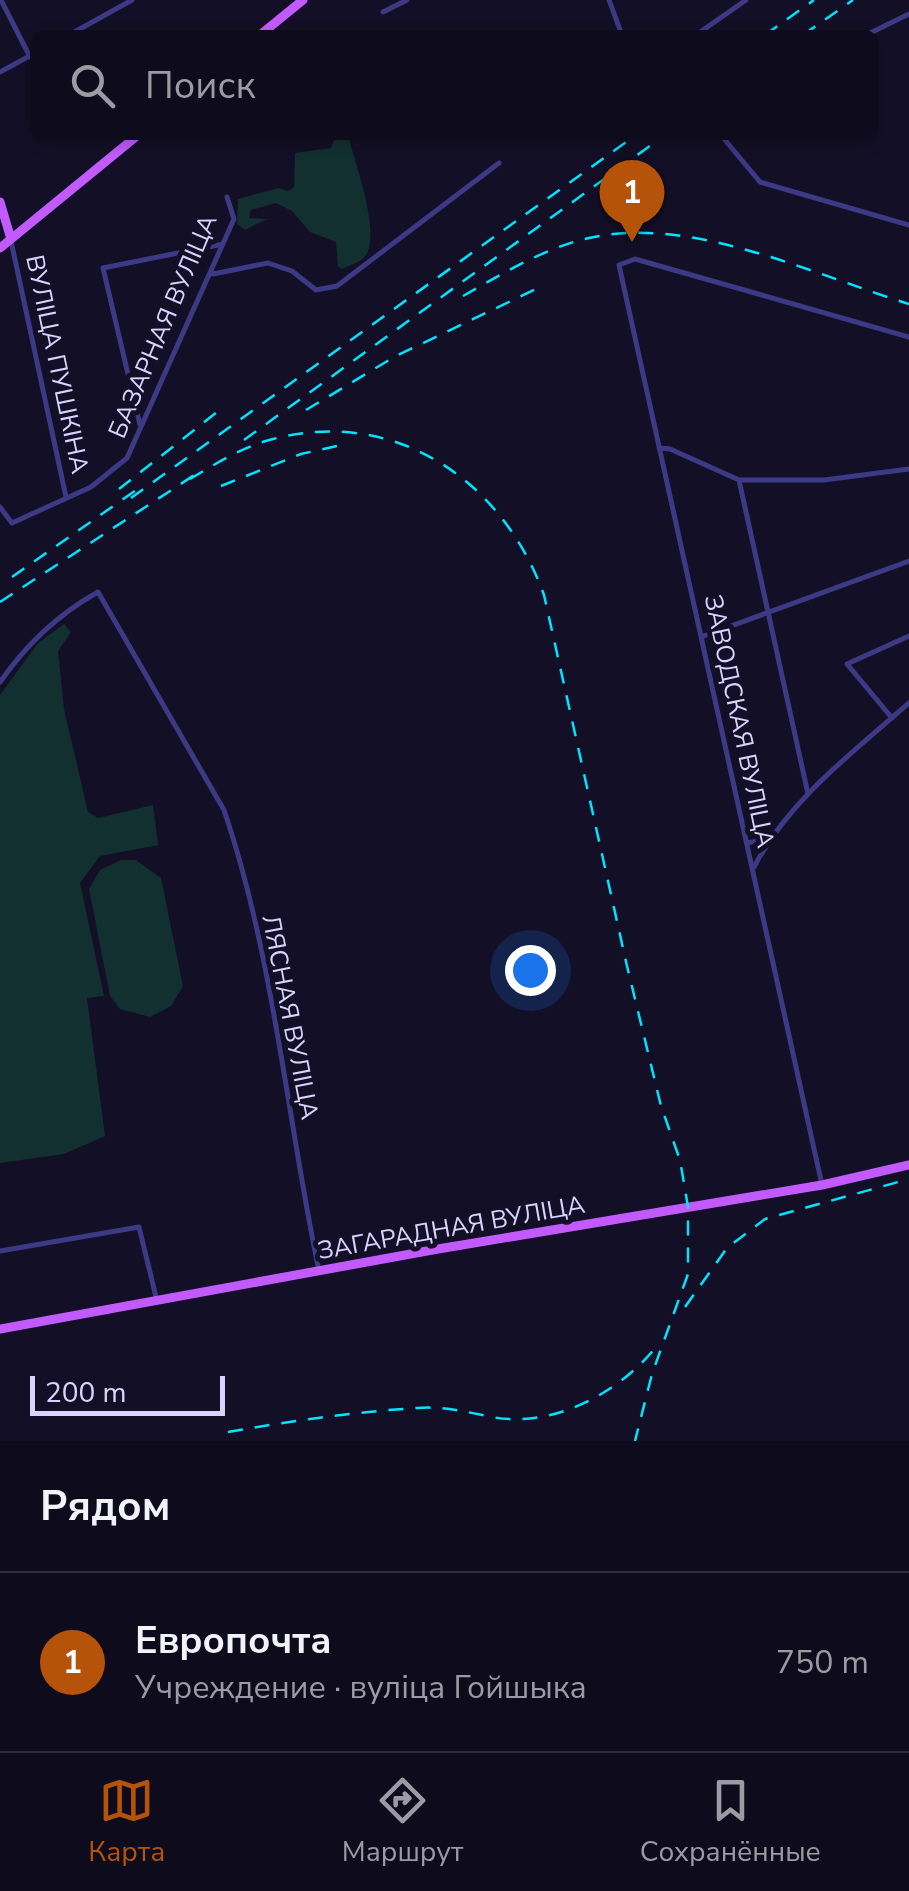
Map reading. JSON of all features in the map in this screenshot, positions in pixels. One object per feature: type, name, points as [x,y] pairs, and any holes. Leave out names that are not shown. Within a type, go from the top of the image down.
[{"type":"main road","points":[[266,30],[303,0]]},
{"type":"main road","points":[[0,248],[132,140]]},
{"type":"main road","points":[[1,208],[11,239]]},
{"type":"main road","name":"ЗАГАРАДНАЯ ВУЛІЦА","points":[[0,1330],[822,1185],[909,1165]]},
{"type":"street","points":[[1,0],[30,51]]},
{"type":"street","points":[[77,30],[132,0]]},
{"type":"street","points":[[383,12],[407,0]]},
{"type":"street","points":[[609,0],[618,30]]},
{"type":"street","points":[[703,30],[746,0]]},
{"type":"street","points":[[876,30],[909,14]]},
{"type":"street","points":[[0,72],[30,56]]},
{"type":"street","points":[[730,140],[760,182],[909,225]]},
{"type":"street","points":[[210,275],[268,263],[292,270],[316,290],[337,286],[499,163]]},
{"type":"street","name":"БАЗАРНАЯ ВУЛІЦА","points":[[0,507],[12,523],[66,498],[128,458],[234,219],[226,197]]},
{"type":"street","name":"ВУЛІЦА ПУШКІНА","points":[[11,239],[66,498]]},
{"type":"street","points":[[141,428],[103,268],[224,244]]},
{"type":"street","name":"ЗАВОДСКАЯ ВУЛІЦА","points":[[822,1185],[619,265],[635,259],[909,337]]},
{"type":"street","points":[[659,448],[670,449],[740,480],[824,480],[909,469]]},
{"type":"street","points":[[740,480],[808,794]]},
{"type":"street","points":[[701,637],[770,616],[909,560]]},
{"type":"street","name":"ЛЯСНАЯ ВУЛІЦА","points":[[0,682],[40,633],[68,609],[98,592],[205,778],[236,844],[319,1271]]},
{"type":"street","points":[[892,718],[847,664],[909,636]]},
{"type":"street","points":[[752,870],[769,838],[808,794],[909,704]]},
{"type":"street","points":[[747,843],[769,838]]},
{"type":"street","points":[[0,1252],[139,1227],[157,1301]]},
{"type":"green space","points":[[334,140],[349,140],[370,226],[366,255],[342,269],[338,267],[336,242],[310,232],[292,211],[276,203],[251,210],[249,218],[267,219],[245,230],[237,224],[238,199],[278,188],[288,191],[294,187],[295,153],[331,148]]},
{"type":"green space","points":[[64,624],[71,632],[58,651],[64,709],[88,812],[98,818],[153,805],[158,845],[100,856],[80,883],[104,996],[87,998],[105,1136],[64,1154],[0,1163],[0,695],[38,643]]},
{"type":"green space","points":[[121,860],[136,860],[161,878],[183,986],[171,1006],[150,1017],[120,1009],[110,996],[89,889],[100,870]]},
{"type":"railway","points":[[772,30],[814,0]]},
{"type":"railway","points":[[810,30],[853,0]]},
{"type":"railway","points":[[131,498],[629,140]]},
{"type":"railway","points":[[244,440],[658,140]]},
{"type":"railway","points":[[463,296],[556,248],[589,238],[628,233],[668,234],[751,251],[909,304]]},
{"type":"railway","points":[[306,410],[394,357],[538,288]]},
{"type":"railway","points":[[119,489],[221,409]]},
{"type":"railway","points":[[190,479],[240,451],[273,439],[318,432],[361,434],[402,444],[439,462],[473,487],[502,518],[526,554],[544,595],[627,966],[661,1106],[680,1160],[688,1207],[688,1274],[652,1374],[635,1441]]},
{"type":"railway","points":[[221,486],[301,454],[346,444]]},
{"type":"railway","points":[[0,602],[199,472]]},
{"type":"railway","points":[[12,577],[139,488]]},
{"type":"railway","points":[[685,1307],[727,1248],[765,1219],[909,1179]]},
{"type":"railway","points":[[228,1432],[322,1417],[417,1408],[516,1419],[539,1417],[563,1412],[607,1391],[659,1343]]},
{"type":"place","name":"Европочта","points":[[632,242]]}]
